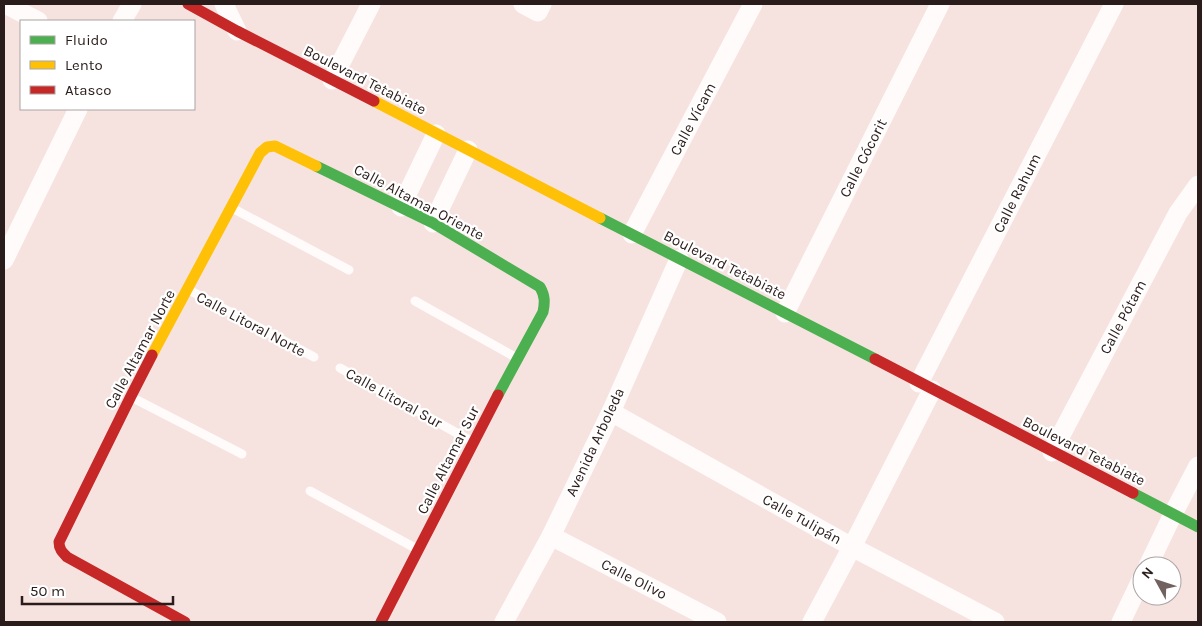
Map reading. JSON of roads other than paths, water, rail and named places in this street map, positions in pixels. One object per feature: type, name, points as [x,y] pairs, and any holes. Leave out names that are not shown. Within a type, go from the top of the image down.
[{"type":"street","points":[[5,4],[36,20]]},
{"type":"street","points":[[123,20],[132,4]]},
{"type":"street","name":"Boulevard Tetabiate","points":[[188,4],[1198,527]]},
{"type":"street","points":[[224,4],[237,31]]},
{"type":"street","points":[[332,80],[371,4]]},
{"type":"street","points":[[523,4],[538,12],[542,4]]},
{"type":"street","name":"Calle Vícam","points":[[632,234],[753,4]]},
{"type":"street","name":"Calle Cócorit","points":[[785,313],[940,4]]},
{"type":"street","name":"Calle Rahum","points":[[812,622],[852,547],[925,386],[1114,4]]},
{"type":"street","points":[[4,260],[78,110]]},
{"type":"street","points":[[401,207],[436,134]]},
{"type":"street","name":"Calle Altamar Oriente","points":[[258,155],[262,149],[268,146],[275,146],[432,223],[540,287],[544,294],[545,302],[542,312]]},
{"type":"street","points":[[432,223],[468,150]]},
{"type":"street","name":"Calle Altamar Norte","points":[[186,622],[67,557],[60,547],[61,537],[131,396],[232,208],[258,155]]},
{"type":"street","name":"Calle Pótam","points":[[1052,452],[1178,213],[1198,185]]},
{"type":"street","name":"Avenida Arboleda","points":[[504,622],[550,536],[611,412],[679,259]]},
{"type":"street","name":"Calle Altamar Sur","points":[[381,622],[542,312]]},
{"type":"street","name":"Calle Tulipán","points":[[611,412],[852,547],[995,622]]},
{"type":"street","points":[[1153,556],[1198,466]]},
{"type":"street","name":"Calle Olivo","points":[[550,536],[717,622]]},
{"type":"street","points":[[1121,622],[1132,599]]},
{"type":"lane","points":[[232,208],[349,270]]},
{"type":"lane","name":"Calle Litoral Norte","points":[[188,290],[314,357]]},
{"type":"lane","points":[[415,301],[517,359]]},
{"type":"lane","name":"Calle Litoral Sur","points":[[340,368],[474,443]]},
{"type":"lane","points":[[131,396],[242,454]]},
{"type":"lane","points":[[310,491],[419,550]]}]
